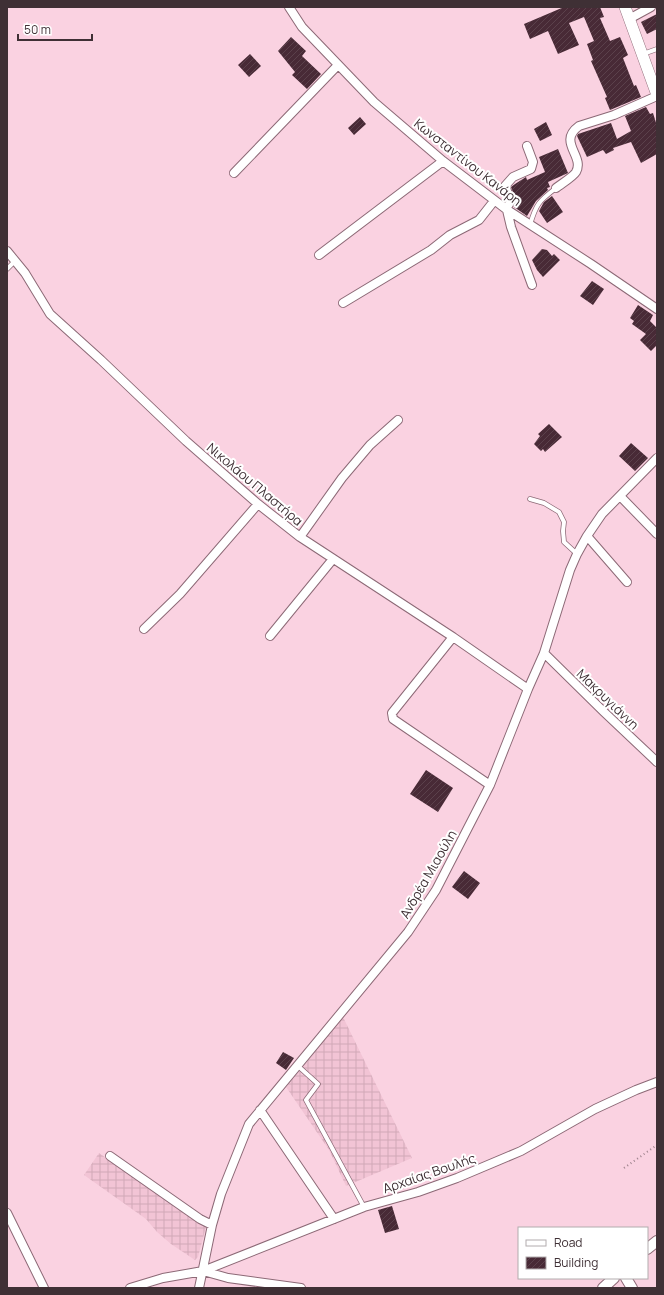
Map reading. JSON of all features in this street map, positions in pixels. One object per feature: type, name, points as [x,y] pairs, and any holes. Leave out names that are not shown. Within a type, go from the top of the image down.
[{"type":"main road","points":[[625,7],[657,95]]},
{"type":"street","name":"Κωνσταντίνου Κανάρη","points":[[289,7],[302,27],[374,102],[443,161],[494,201],[657,309]]},
{"type":"street","points":[[630,19],[651,7]]},
{"type":"street","points":[[234,173],[338,65]]},
{"type":"street","points":[[556,188],[576,172],[578,162],[570,143],[574,130],[579,126],[614,115],[657,95]]},
{"type":"street","points":[[527,146],[533,162],[531,169],[513,177],[505,186],[511,201],[506,209],[511,228],[532,285]]},
{"type":"street","points":[[319,255],[443,161]]},
{"type":"street","points":[[344,303],[431,250],[450,235],[479,220],[494,201]]},
{"type":"street","name":"Νικολάου Πλαστήρα","points":[[7,251],[25,273],[50,314],[186,441],[258,504],[300,537],[528,689]]},
{"type":"street","points":[[300,537],[342,478],[370,445],[398,420]]},
{"type":"street","name":"Ανδρέα Μιαούλη","points":[[199,1288],[212,1225],[221,1194],[249,1124],[408,932],[436,890],[490,786],[544,652],[570,570],[577,554],[602,514],[657,458]]},
{"type":"street","points":[[620,496],[657,534]]},
{"type":"street","points":[[144,629],[180,594],[258,504]]},
{"type":"street","points":[[587,536],[627,582]]},
{"type":"street","points":[[270,636],[333,559]]},
{"type":"street","points":[[453,638],[392,713],[392,716],[393,719],[490,786]]},
{"type":"street","name":"Μακρυγιάννη","points":[[544,652],[657,762]]},
{"type":"street","name":"Αρχαίας Βουλής","points":[[203,1271],[334,1219],[364,1208],[418,1192],[471,1172],[521,1151],[595,1109],[657,1082]]},
{"type":"street","points":[[260,1110],[334,1219]]},
{"type":"street","points":[[110,1156],[200,1219],[212,1225]]},
{"type":"street","points":[[7,1213],[44,1288]]},
{"type":"street","points":[[648,1248],[657,1241]]},
{"type":"street","points":[[130,1288],[163,1278],[203,1271],[228,1278],[301,1288]]},
{"type":"street","points":[[603,1288],[613,1279]]},
{"type":"street","points":[[627,1279],[632,1288]]},
{"type":"lane","points":[[643,54],[657,49]]},
{"type":"lane","points":[[530,225],[535,208],[541,200],[556,188]]},
{"type":"lane","points":[[7,269],[15,261]]},
{"type":"lane","points":[[530,499],[544,503],[559,512],[564,522],[564,542],[577,554]]},
{"type":"lane","points":[[298,1066],[318,1084],[306,1100],[364,1208]]},
{"type":"path","points":[[624,1168],[657,1145]]},
{"type":"shaded area","points":[[343,1017],[412,1158],[346,1186],[329,1150],[286,1087]]},
{"type":"shaded area","points":[[99,1153],[206,1227],[198,1257],[195,1260],[171,1244],[157,1232],[146,1219],[84,1175]]},
{"type":"building","points":[[564,7],[600,7],[604,17],[600,18],[610,41],[620,37],[628,55],[623,58],[634,86],[636,85],[641,97],[610,110],[605,98],[607,97],[591,61],[593,60],[587,44],[594,41],[584,17],[569,23],[579,45],[558,54],[548,31],[530,39],[524,24]]},
{"type":"building","points":[[657,14],[657,29],[647,34],[641,22]]},
{"type":"building","points":[[291,37],[306,51],[302,56],[321,74],[307,89],[292,75],[295,72],[278,51]]},
{"type":"building","points":[[250,54],[261,66],[249,77],[238,65]]},
{"type":"building","points":[[646,107],[650,114],[653,113],[657,126],[657,154],[641,163],[631,142],[613,148],[614,150],[606,154],[603,150],[587,157],[577,136],[578,134],[611,123],[617,139],[631,131],[625,116]]},
{"type":"building","points":[[360,117],[366,124],[354,135],[348,128]]},
{"type":"building","points":[[546,122],[552,135],[540,141],[534,129]]},
{"type":"building","points":[[558,149],[568,173],[548,182],[550,187],[547,188],[548,190],[536,201],[527,216],[514,207],[516,201],[511,187],[526,177],[527,180],[545,172],[539,157]]},
{"type":"building","points":[[552,196],[563,212],[547,223],[539,211],[544,202]]},
{"type":"building","points":[[542,249],[547,250],[552,256],[554,254],[560,260],[543,277],[537,270],[532,260]]},
{"type":"building","points":[[592,281],[604,289],[593,305],[580,296]]},
{"type":"building","points":[[638,305],[653,315],[650,321],[657,328],[657,345],[651,351],[640,340],[646,334],[632,324],[634,321],[630,318]]},
{"type":"building","points":[[549,424],[562,437],[545,452],[543,449],[541,451],[534,444],[540,436],[538,434]]},
{"type":"building","points":[[631,443],[648,458],[635,471],[619,456]]},
{"type":"building","points":[[426,770],[453,788],[438,812],[410,794]]},
{"type":"building","points":[[464,871],[480,883],[468,899],[452,887]]},
{"type":"building","points":[[283,1052],[294,1058],[286,1070],[276,1063]]},
{"type":"building","points":[[392,1206],[399,1229],[385,1233],[378,1210]]}]
